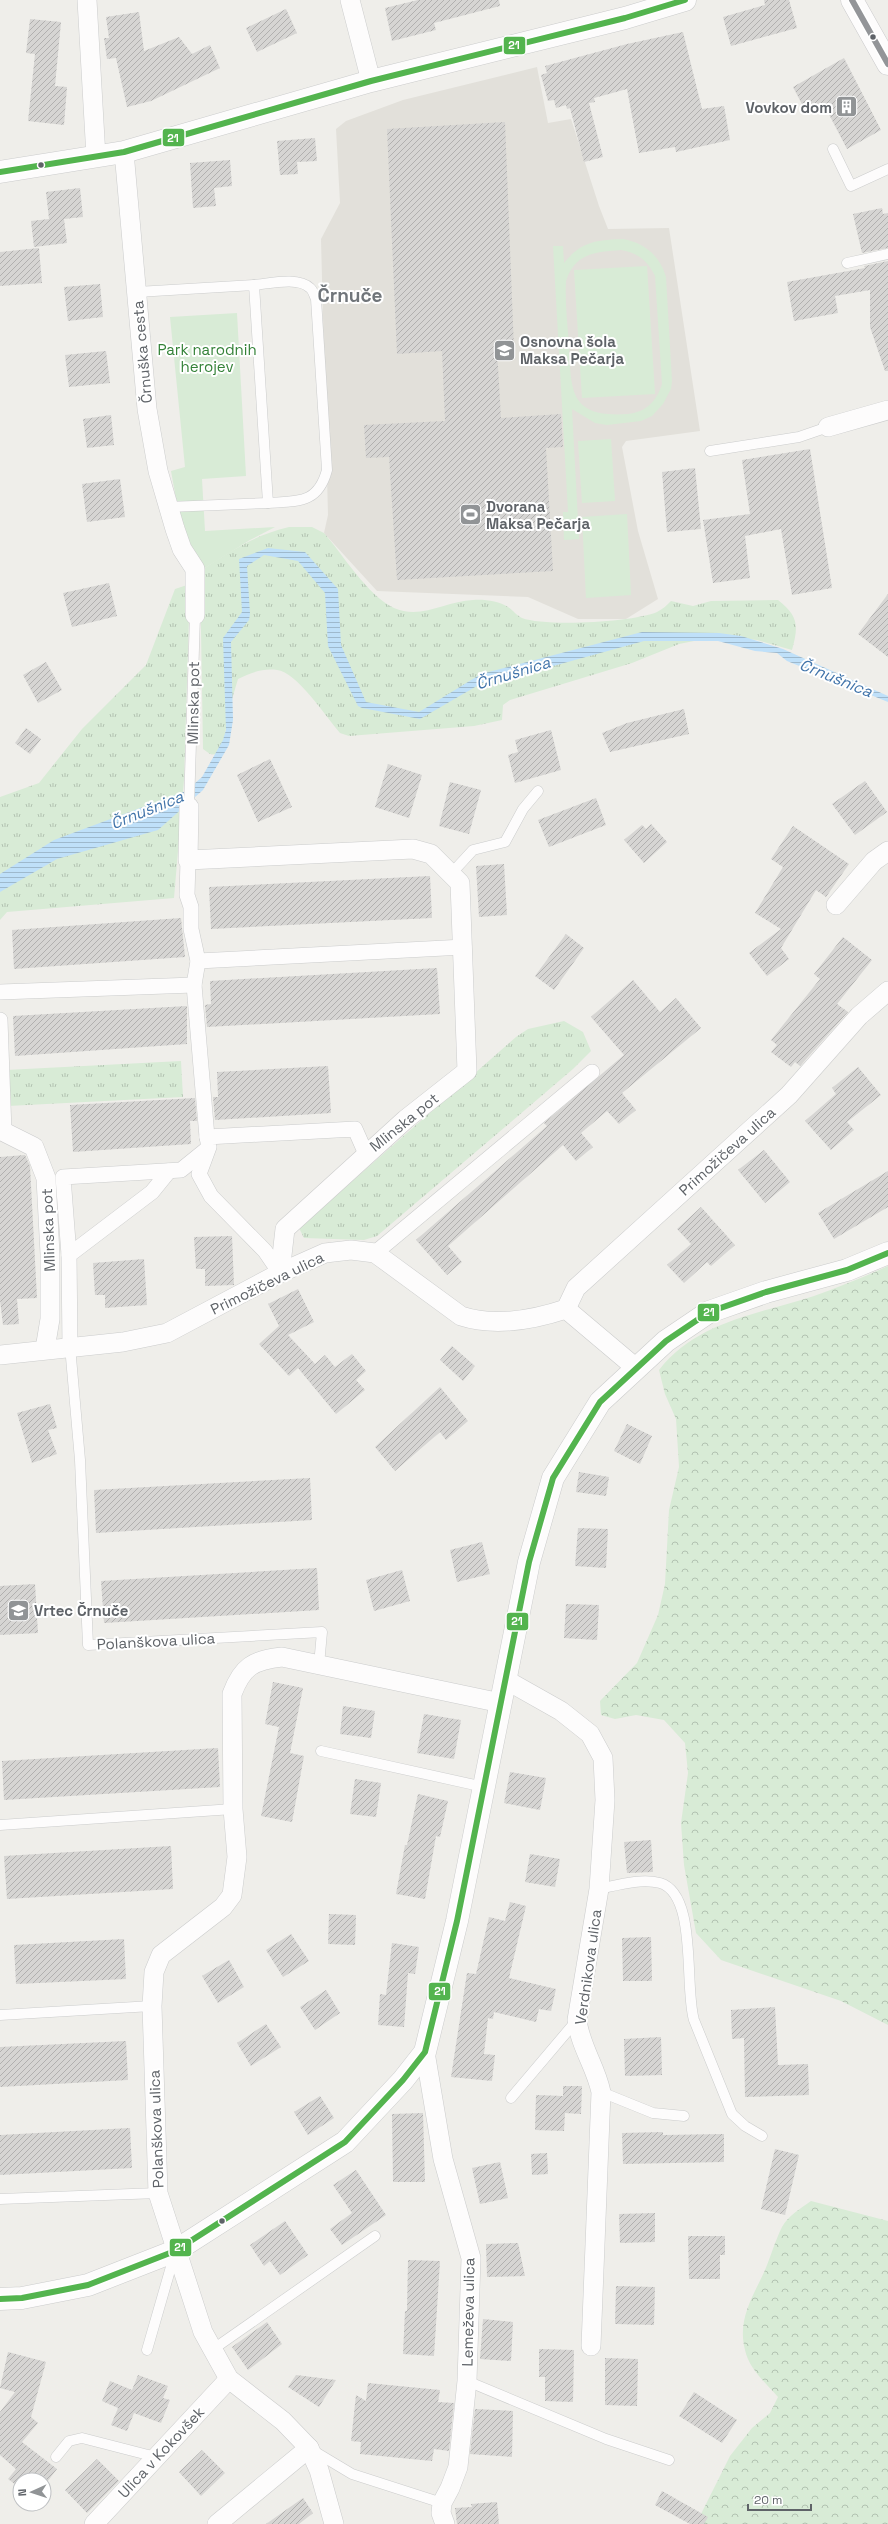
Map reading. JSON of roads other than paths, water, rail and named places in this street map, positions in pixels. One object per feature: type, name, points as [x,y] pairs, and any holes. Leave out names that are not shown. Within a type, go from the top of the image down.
[{"type":"street","points":[[87,0],[96,158]]},
{"type":"street","points":[[350,0],[371,81]]},
{"type":"street","points":[[0,172],[96,158],[124,152],[371,81],[625,18],[685,0]]},
{"type":"street","points":[[852,0],[888,64]]},
{"type":"street","name":"Črnuška cesta","points":[[124,152],[147,409],[158,471],[182,549]]},
{"type":"street","points":[[828,427],[888,410]]},
{"type":"street","name":"Mlinska pot","points":[[182,549],[195,568],[195,615]]},
{"type":"street","name":"Mlinska pot","points":[[189,807],[187,895],[191,907],[192,929],[198,961],[194,985],[203,1100],[208,1142]]},
{"type":"street","name":"Mlinska pot","points":[[188,860],[413,849],[431,854],[450,875],[460,883],[464,947],[468,1071],[406,1119],[285,1229],[280,1273]]},
{"type":"street","points":[[836,905],[874,861],[888,851]]},
{"type":"street","points":[[198,961],[464,947]]},
{"type":"street","points":[[0,992],[194,985]]},
{"type":"street","name":"Primožičeva ulica","points":[[0,1355],[70,1346],[123,1342],[167,1333],[280,1273],[325,1253],[351,1250],[375,1253],[461,1316],[477,1321],[519,1320],[546,1316],[566,1309],[576,1288],[789,1095],[835,1042],[886,998]]},
{"type":"street","points":[[0,1020],[4,1132]]},
{"type":"street","points":[[375,1253],[592,1072]]},
{"type":"street","points":[[70,1346],[69,1255],[55,1177],[181,1170],[208,1142],[355,1129],[366,1154]]},
{"type":"street","name":"Mlinska pot","points":[[4,1132],[34,1147],[55,1177],[50,1254],[50,1312],[45,1349]]},
{"type":"street","points":[[208,1142],[199,1174],[211,1196],[266,1250],[280,1273]]},
{"type":"street","points":[[69,1255],[152,1192],[169,1171]]},
{"type":"street","points":[[0,2299],[22,2298],[88,2284],[175,2251],[345,2142],[403,2080],[425,2052],[457,1921],[529,1562],[553,1478],[600,1402],[666,1340],[709,1312],[766,1292],[847,1270],[888,1253]]},
{"type":"street","points":[[566,1309],[636,1368]]},
{"type":"street","name":"Polanškova ulica","points":[[175,2251],[158,2193],[152,2006],[154,1972],[161,1955],[223,1907],[232,1895],[237,1857],[233,1809],[232,1694],[238,1680],[249,1666],[262,1659],[282,1657],[501,1702]]},
{"type":"street","name":"Verdnikova ulica","points":[[506,1680],[561,1711],[590,1734],[603,1758],[605,1800],[599,1889],[577,2020],[578,2032],[597,2072],[601,2092],[591,2346]]},
{"type":"street","name":"Lemeževa ulica","points":[[425,2052],[443,2159],[472,2258],[467,2381],[458,2467],[450,2488],[442,2503]]},
{"type":"street","points":[[175,2251],[203,2332],[212,2350],[229,2379],[283,2421],[309,2448],[318,2470],[334,2524]]},
{"type":"street","name":"Ulica v Kokovšek","points":[[94,2524],[229,2379]]},
{"type":"street","points":[[217,2524],[309,2448]]},
{"type":"street","points":[[442,2503],[441,2513],[445,2524]]},
{"type":"lane","points":[[833,149],[851,186],[888,169]]},
{"type":"lane","points":[[847,263],[888,254]]},
{"type":"lane","points":[[137,292],[293,282],[305,284],[311,288],[316,307],[327,470],[323,485],[314,496],[299,501],[168,507]]},
{"type":"lane","points":[[254,285],[268,503]]},
{"type":"lane","points":[[710,451],[799,437],[828,427]]},
{"type":"lane","name":"Mlinska pot","points":[[189,807],[195,615]]},
{"type":"lane","points":[[450,875],[473,850],[505,842],[523,809],[538,791]]},
{"type":"lane","name":"Polanškova ulica","points":[[70,1346],[80,1460],[88,1645],[322,1632],[319,1665]]},
{"type":"lane","points":[[321,1751],[484,1787]]},
{"type":"lane","points":[[0,1825],[233,1809]]},
{"type":"lane","points":[[599,1889],[645,1881],[659,1883],[669,1887],[682,1905],[687,1932],[690,2005],[694,2020],[732,2114],[745,2126],[762,2136]]},
{"type":"lane","points":[[0,2015],[152,2006]]},
{"type":"lane","points":[[511,2098],[577,2020]]},
{"type":"lane","points":[[601,2092],[653,2113],[684,2116]]},
{"type":"lane","points":[[0,2199],[158,2193]]},
{"type":"lane","points":[[212,2350],[375,2236]]},
{"type":"lane","points":[[147,2350],[168,2282],[175,2251]]},
{"type":"lane","points":[[467,2381],[606,2439],[669,2460]]},
{"type":"lane","points":[[56,2457],[70,2441],[82,2438],[156,2457]]},
{"type":"lane","points":[[309,2448],[352,2474],[442,2503]]},
{"type":"water","name":"Črnušnica","points":[[268,548],[305,552],[338,589],[341,645],[366,702],[419,712],[481,674],[642,632],[719,633],[741,636],[783,649],[888,696],[888,702],[787,661],[777,653],[755,651],[718,641],[644,641],[535,671],[482,683],[420,719],[362,708],[358,706],[328,646],[325,593],[298,561],[264,555],[247,566],[250,614],[249,620],[231,642],[233,720],[229,745],[203,790],[158,830],[57,859],[0,892],[0,874],[54,840],[186,791],[202,777],[223,740],[226,730],[223,638],[242,612],[239,559]]},
{"type":"place","name":"Vovkov dom","points":[[847,107]]},
{"type":"place","name":"Osnovna šola Maksa Pečarja","points":[[505,350]]},
{"type":"place","name":"Dvorana Maksa Pečarja","points":[[471,515]]},
{"type":"place","name":"Vrtec Črnuče","points":[[18,1610]]},
{"type":"district","name":"Črnuče","points":[[350,295]]},
{"type":"park label","name":"Park narodnih herojev","points":[[207,358]]}]
